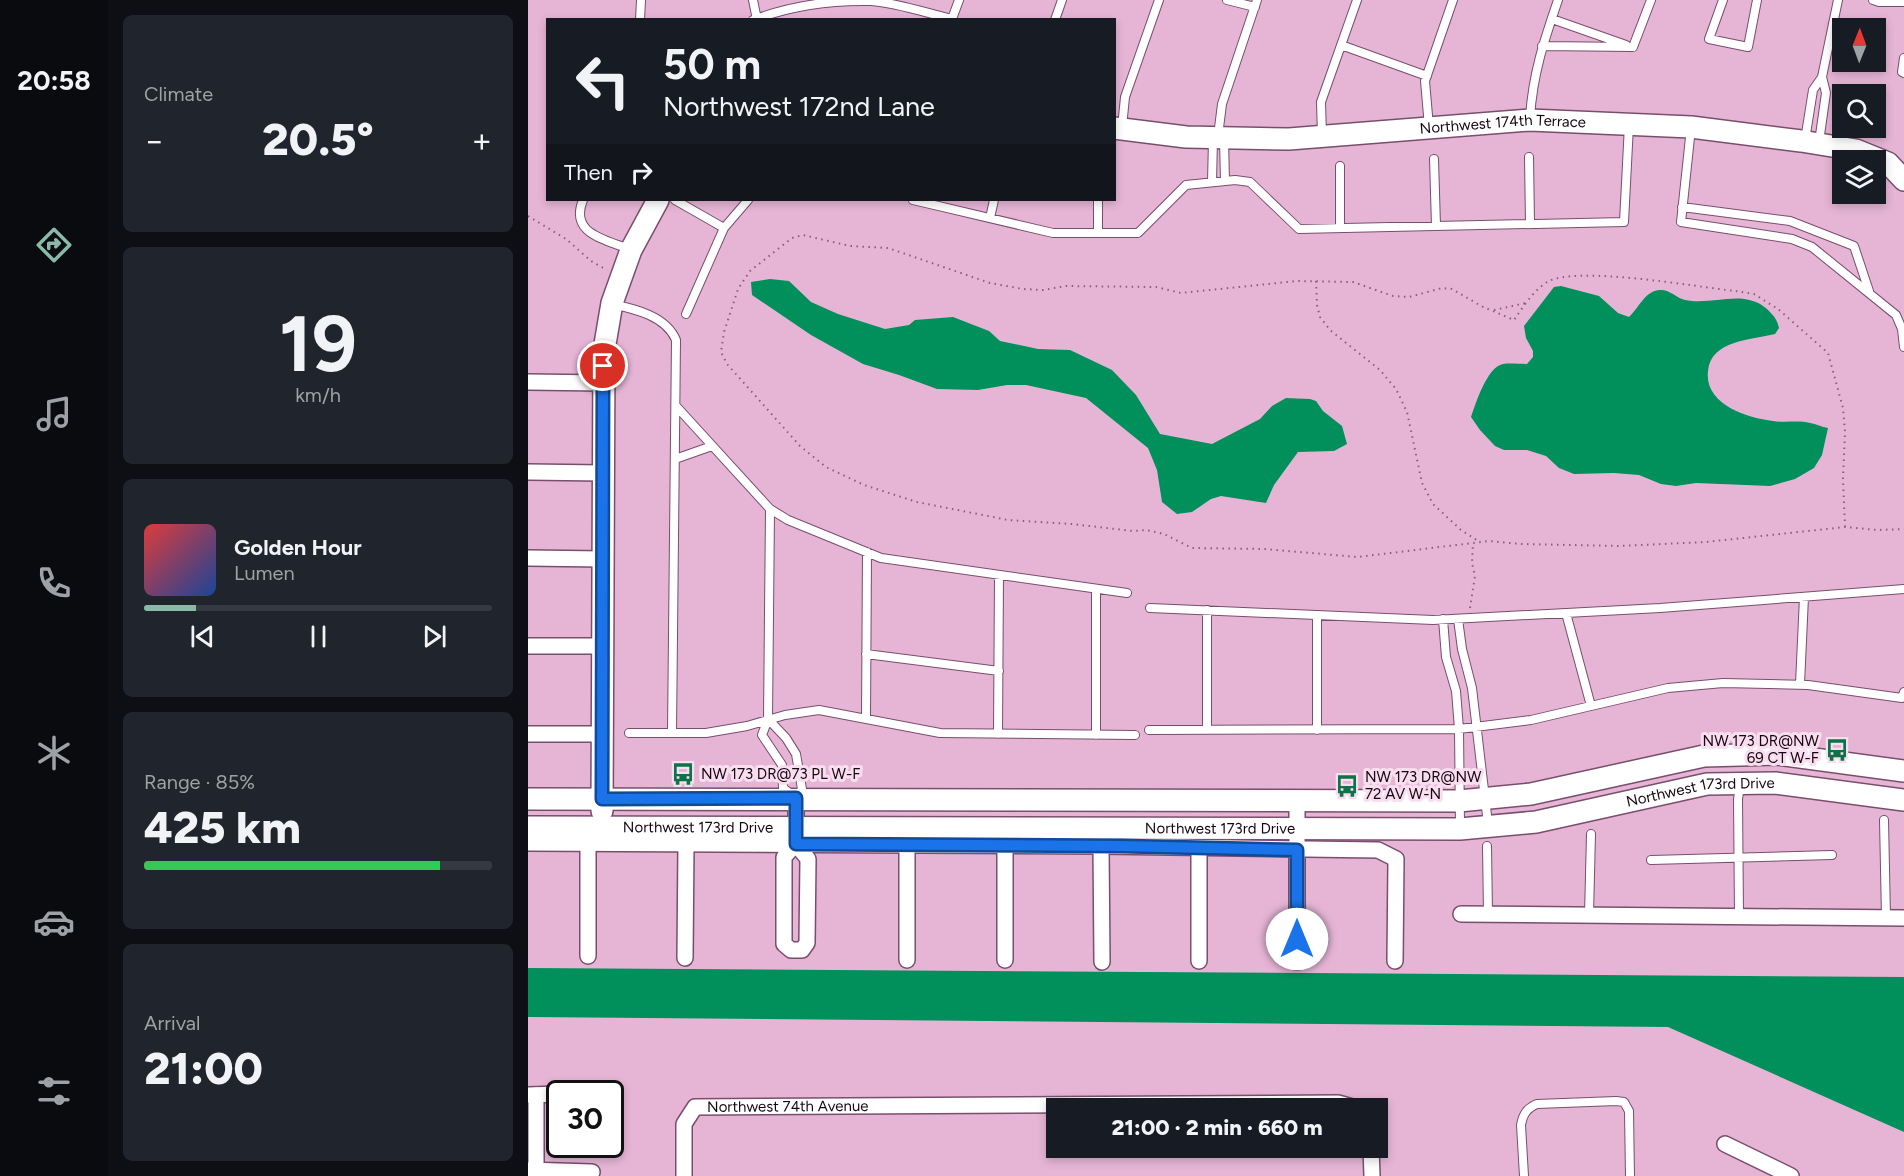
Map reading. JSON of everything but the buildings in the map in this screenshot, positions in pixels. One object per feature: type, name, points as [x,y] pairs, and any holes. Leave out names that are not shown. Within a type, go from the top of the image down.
[{"type":"street","name":"Northwest 174th Terrace","points":[[1118,128],[1186,137],[1290,139],[1530,120],[1691,127],[1812,142],[1856,150],[1888,163],[1904,180]]},
{"type":"street","points":[[602,827],[604,350],[612,303],[631,250],[656,201]]},
{"type":"street","points":[[528,382],[603,383]]},
{"type":"street","points":[[528,472],[603,473]]},
{"type":"street","points":[[528,558],[603,559]]},
{"type":"street","points":[[528,646],[603,646]]},
{"type":"street","points":[[528,734],[601,734]]},
{"type":"street","name":"Northwest 173rd Drive","points":[[528,799],[1459,801],[1531,794],[1704,756],[1777,754],[1904,771]]},
{"type":"street","points":[[1740,784],[1741,755]]},
{"type":"street","name":"Northwest 173rd Drive","points":[[528,827],[602,827],[795,836],[1296,828],[1460,829],[1488,837],[1536,822],[1707,784],[1775,783],[1904,800]]},
{"type":"street","points":[[795,836],[808,859],[807,943],[802,950],[791,950],[784,944],[784,858],[795,836],[796,798]]},
{"type":"street","points":[[1296,800],[1298,962]]},
{"type":"street","points":[[528,843],[686,843],[795,836],[908,844],[1378,850],[1396,859],[1395,962]]},
{"type":"street","points":[[588,843],[588,956]]},
{"type":"street","points":[[685,958],[686,843]]},
{"type":"street","points":[[907,960],[908,844]]},
{"type":"street","points":[[1005,846],[1005,960]]},
{"type":"street","points":[[1101,846],[1102,962]]},
{"type":"street","points":[[1198,961],[1199,848]]},
{"type":"street","points":[[1461,914],[1904,918]]},
{"type":"street","points":[[532,1095],[532,1170],[592,1172]]},
{"type":"street","name":"Northwest 74th Avenue","points":[[684,1176],[684,1124],[695,1107],[1046,1105]]},
{"type":"street","points":[[1725,1144],[1791,1176]]},
{"type":"street","points":[[1371,1158],[1372,1176]]},
{"type":"lane","points":[[640,18],[641,0]]},
{"type":"lane","points":[[753,0],[756,18]]},
{"type":"lane","points":[[758,18],[781,9],[805,4],[853,0],[871,1],[948,18]]},
{"type":"lane","points":[[952,18],[960,0]]},
{"type":"lane","points":[[1056,18],[1062,0]]},
{"type":"lane","points":[[1118,128],[1125,97],[1159,0]]},
{"type":"lane","points":[[1212,182],[1222,104],[1256,4],[1227,0]]},
{"type":"lane","points":[[1322,136],[1321,102],[1357,0]]},
{"type":"lane","points":[[1429,128],[1425,81],[1454,0]]},
{"type":"lane","points":[[1530,120],[1532,89],[1542,46],[1558,0]]},
{"type":"lane","points":[[1634,47],[1651,0]]},
{"type":"lane","points":[[1724,0],[1710,39],[1748,47],[1757,0]]},
{"type":"lane","points":[[1812,142],[1813,90],[1822,77],[1838,0]]},
{"type":"lane","points":[[1873,0],[1904,2]]},
{"type":"lane","points":[[1552,19],[1634,47]]},
{"type":"lane","points":[[1341,45],[1426,76]]},
{"type":"lane","points":[[1542,46],[1634,47]]},
{"type":"lane","points":[[1904,58],[1902,72],[1904,73]]},
{"type":"lane","points":[[1812,142],[1826,93],[1822,77]]},
{"type":"lane","points":[[917,201],[1053,233],[1138,233],[1186,185],[1235,180],[1250,182],[1299,229],[1624,222],[1629,124]]},
{"type":"lane","points":[[1691,127],[1681,222],[1792,239],[1812,247],[1896,315],[1902,329],[1904,347]]},
{"type":"lane","points":[[1218,137],[1225,181]]},
{"type":"lane","points":[[1529,157],[1530,224]]},
{"type":"lane","points":[[1434,159],[1436,226]]},
{"type":"lane","points":[[1340,166],[1340,228]]},
{"type":"lane","points":[[583,201],[579,210],[581,225],[587,231],[631,250]]},
{"type":"lane","points":[[677,201],[724,228]]},
{"type":"lane","points":[[686,314],[724,228],[747,201]]},
{"type":"lane","points":[[990,218],[994,201]]},
{"type":"lane","points":[[1098,201],[1098,233]]},
{"type":"lane","points":[[1682,207],[1791,221],[1854,246],[1869,292]]},
{"type":"lane","points":[[612,303],[648,315],[672,331],[676,340],[672,733]]},
{"type":"lane","points":[[676,406],[770,509],[788,520],[881,558],[1127,593]]},
{"type":"lane","points":[[675,459],[712,446]]},
{"type":"lane","points":[[768,719],[786,738],[796,754],[802,789],[796,798],[783,788],[782,765],[762,735],[768,719],[770,509]]},
{"type":"lane","points":[[866,718],[867,552]]},
{"type":"lane","points":[[999,575],[999,734]]},
{"type":"lane","points":[[1096,589],[1096,735]]},
{"type":"lane","points":[[1150,608],[1443,620],[1904,589]]},
{"type":"lane","points":[[1800,684],[1804,597]]},
{"type":"lane","points":[[1207,610],[1207,730]]},
{"type":"lane","points":[[1566,613],[1591,706]]},
{"type":"lane","points":[[1317,615],[1317,730]]},
{"type":"lane","points":[[1458,619],[1462,649],[1472,688],[1486,800],[1488,914]]},
{"type":"lane","points":[[1443,620],[1446,657],[1456,691],[1459,729],[1460,829]]},
{"type":"lane","points":[[866,654],[999,671]]},
{"type":"lane","points":[[1149,730],[1459,729],[1531,720],[1668,688],[1723,683],[1800,684],[1902,698],[1904,692]]},
{"type":"lane","points":[[629,733],[706,733],[747,726],[784,715],[819,710],[940,733],[1135,735]]},
{"type":"lane","points":[[1739,916],[1738,799],[1740,784]]},
{"type":"lane","points":[[1884,820],[1886,917]]},
{"type":"lane","points":[[1589,915],[1591,834]]},
{"type":"lane","points":[[1651,860],[1832,855]]},
{"type":"lane","points":[[1524,1176],[1521,1125],[1522,1117],[1530,1107],[1537,1104],[1616,1101],[1624,1102],[1629,1111],[1630,1176]]},
{"type":"path","points":[[528,216],[566,239],[591,261],[622,277]]},
{"type":"path","points":[[1845,527],[1843,408],[1828,353],[1778,309],[1754,294],[1593,275],[1567,276],[1548,282],[1526,303],[1514,320],[1491,311],[1452,289],[1442,288],[1409,297],[1393,296],[1353,282],[1297,281],[1181,293],[1156,287],[1066,286],[1043,290],[1023,289],[990,283],[888,248],[850,246],[803,235],[792,238],[750,271],[738,289],[724,332],[721,352],[727,364],[800,446],[826,467],[864,485],[917,502],[1008,520],[1133,531],[1146,530],[1164,534],[1192,548],[1264,549],[1358,557],[1480,542],[1619,546],[1706,542],[1845,527],[1877,530],[1904,529]]},
{"type":"path","points":[[1316,281],[1320,317],[1330,330],[1380,370],[1396,389],[1407,412],[1422,483],[1433,504],[1461,530],[1480,542]]},
{"type":"path","points":[[1491,311],[1526,303]]},
{"type":"path","points":[[1469,618],[1475,576],[1472,563],[1473,543]]},
{"type":"shaded area","points":[[770,279],[789,281],[811,302],[838,314],[885,329],[909,325],[915,320],[953,317],[989,331],[1000,341],[1038,349],[1070,350],[1112,370],[1136,395],[1160,434],[1212,444],[1260,419],[1272,406],[1286,398],[1310,399],[1316,401],[1323,411],[1342,426],[1347,444],[1334,451],[1298,452],[1274,485],[1266,503],[1221,496],[1211,499],[1192,512],[1177,514],[1162,502],[1157,470],[1148,448],[1086,398],[1026,385],[1007,385],[978,390],[937,389],[863,364],[811,335],[752,295],[751,282]]},
{"type":"shaded area","points":[[1561,286],[1599,296],[1618,313],[1629,317],[1649,294],[1659,290],[1685,300],[1748,300],[1767,309],[1775,318],[1779,328],[1775,334],[1744,340],[1724,347],[1711,361],[1708,371],[1709,383],[1720,401],[1740,413],[1778,422],[1806,422],[1828,428],[1822,455],[1814,468],[1795,479],[1770,486],[1696,483],[1676,486],[1661,484],[1639,475],[1574,474],[1559,468],[1546,456],[1527,450],[1504,450],[1495,446],[1471,417],[1479,395],[1487,378],[1497,367],[1503,364],[1527,364],[1533,357],[1524,326],[1554,287]]},
{"type":"shaded area","points":[[528,968],[1904,977],[1904,1132],[1668,1027],[528,1017]]},
{"type":"place","name":"NW 173 DR@NW 69 CT W-F","points":[[1837,750]]},
{"type":"place","name":"NW 173 DR@73 PL W-F","points":[[683,774]]},
{"type":"place","name":"NW 173 DR@NW 72 AV W-N","points":[[1347,786]]},
{"type":"route","points":[[603,366],[602,799],[796,798],[796,844],[1121,846],[1297,850],[1297,939]]}]
